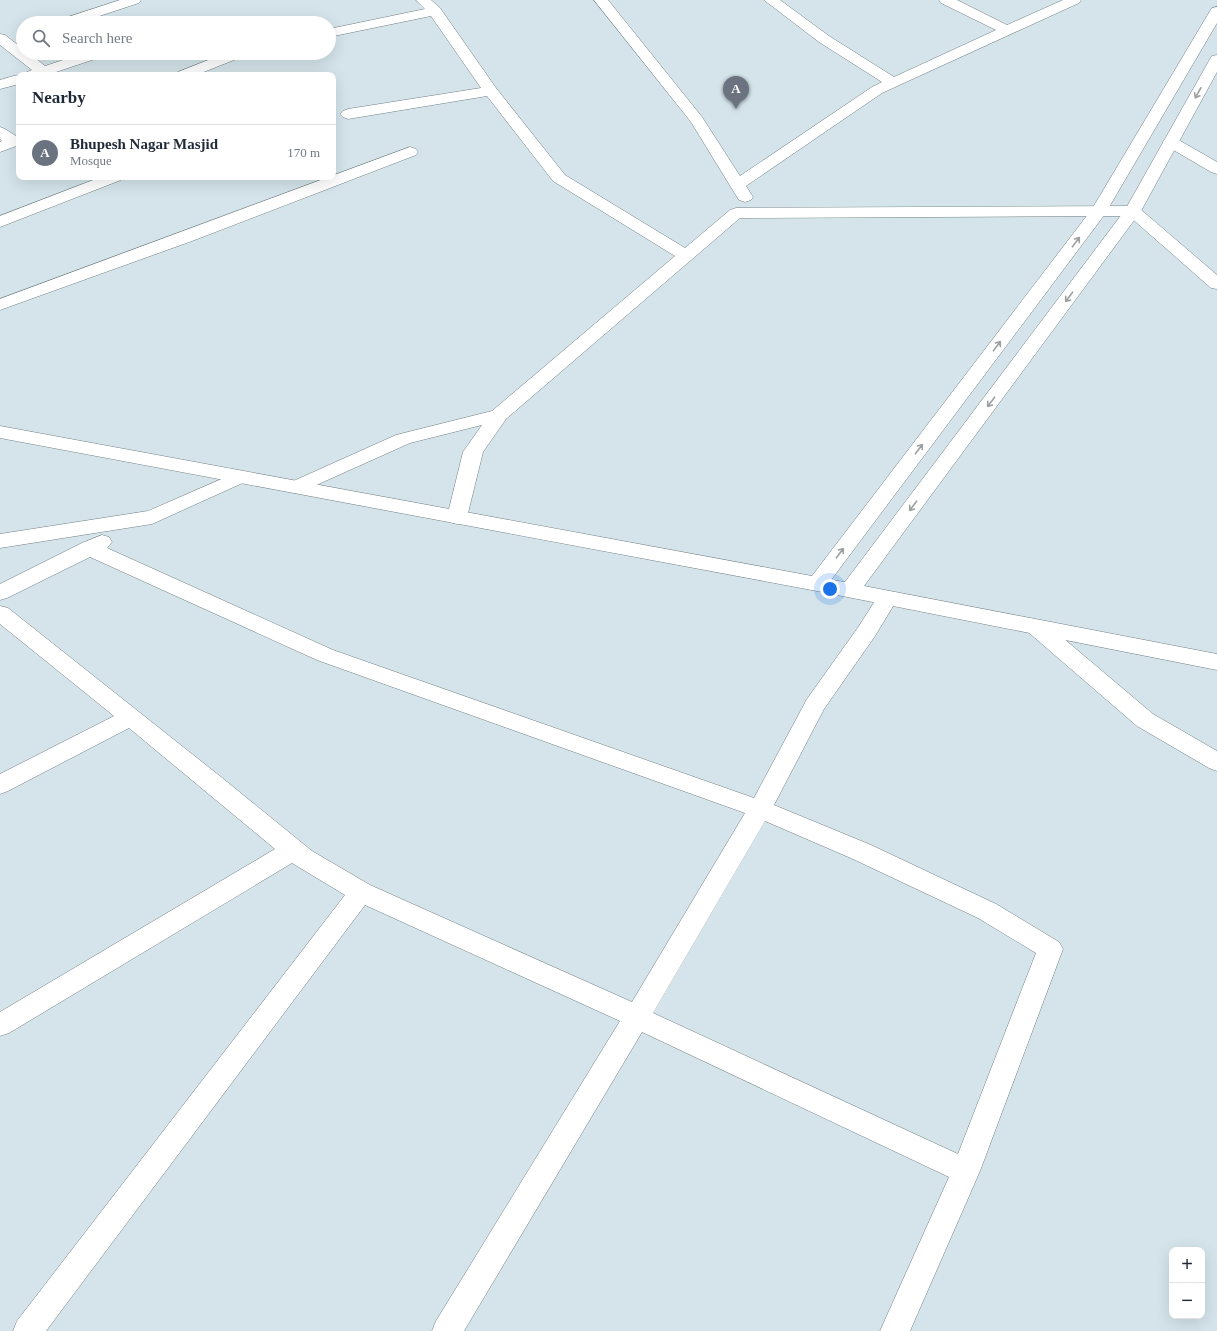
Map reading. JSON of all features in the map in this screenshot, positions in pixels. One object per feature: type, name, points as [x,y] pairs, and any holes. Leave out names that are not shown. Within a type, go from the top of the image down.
[{"type":"street","points":[[85,16],[134,0]]},
{"type":"street","points":[[423,0],[435,11],[491,91],[559,178],[686,256]]},
{"type":"street","points":[[601,0],[697,120],[754,212]]},
{"type":"street","points":[[771,0],[824,39],[893,83]]},
{"type":"street","points":[[946,0],[1006,30]]},
{"type":"street","points":[[738,185],[877,90],[1074,0]]},
{"type":"street","points":[[336,32],[435,11]]},
{"type":"street","points":[[817,584],[1099,211],[1217,11]]},
{"type":"street","points":[[3,40],[16,37]]},
{"type":"street","points":[[3,40],[16,53]]},
{"type":"street","points":[[850,590],[1134,210],[1217,59]]},
{"type":"street","points":[[24,60],[36,72]]},
{"type":"street","points":[[40,72],[78,60]]},
{"type":"street","points":[[191,72],[221,60]]},
{"type":"street","points":[[0,85],[16,80]]},
{"type":"street","points":[[348,114],[491,91]]},
{"type":"street","points":[[0,132],[11,143]]},
{"type":"street","points":[[1171,142],[1217,169]]},
{"type":"street","points":[[0,305],[179,240],[410,152]]},
{"type":"street","points":[[0,222],[107,180]]},
{"type":"street","points":[[457,517],[473,452],[499,415],[736,213],[1134,210],[1217,284]]},
{"type":"street","points":[[296,487],[403,439],[499,415]]},
{"type":"street","points":[[0,432],[850,590],[1217,662]]},
{"type":"street","points":[[0,593],[152,517],[240,477]]},
{"type":"street","points":[[0,541],[152,517]]},
{"type":"street","points":[[89,548],[325,655],[760,809],[862,852],[986,911],[1050,949],[966,1171],[895,1331]]},
{"type":"street","points":[[447,1331],[637,1017],[760,809],[815,705],[867,631],[887,598]]},
{"type":"street","points":[[0,613],[131,717],[303,858],[361,892],[637,1017],[966,1171]]},
{"type":"street","points":[[1036,627],[1145,720],[1217,762]]},
{"type":"street","points":[[0,785],[131,717]]},
{"type":"street","points":[[0,1025],[293,850]]},
{"type":"street","points":[[28,1331],[361,892]]},
{"type":"place","name":"Bhupesh Nagar Masjid","points":[[736,109]]}]
